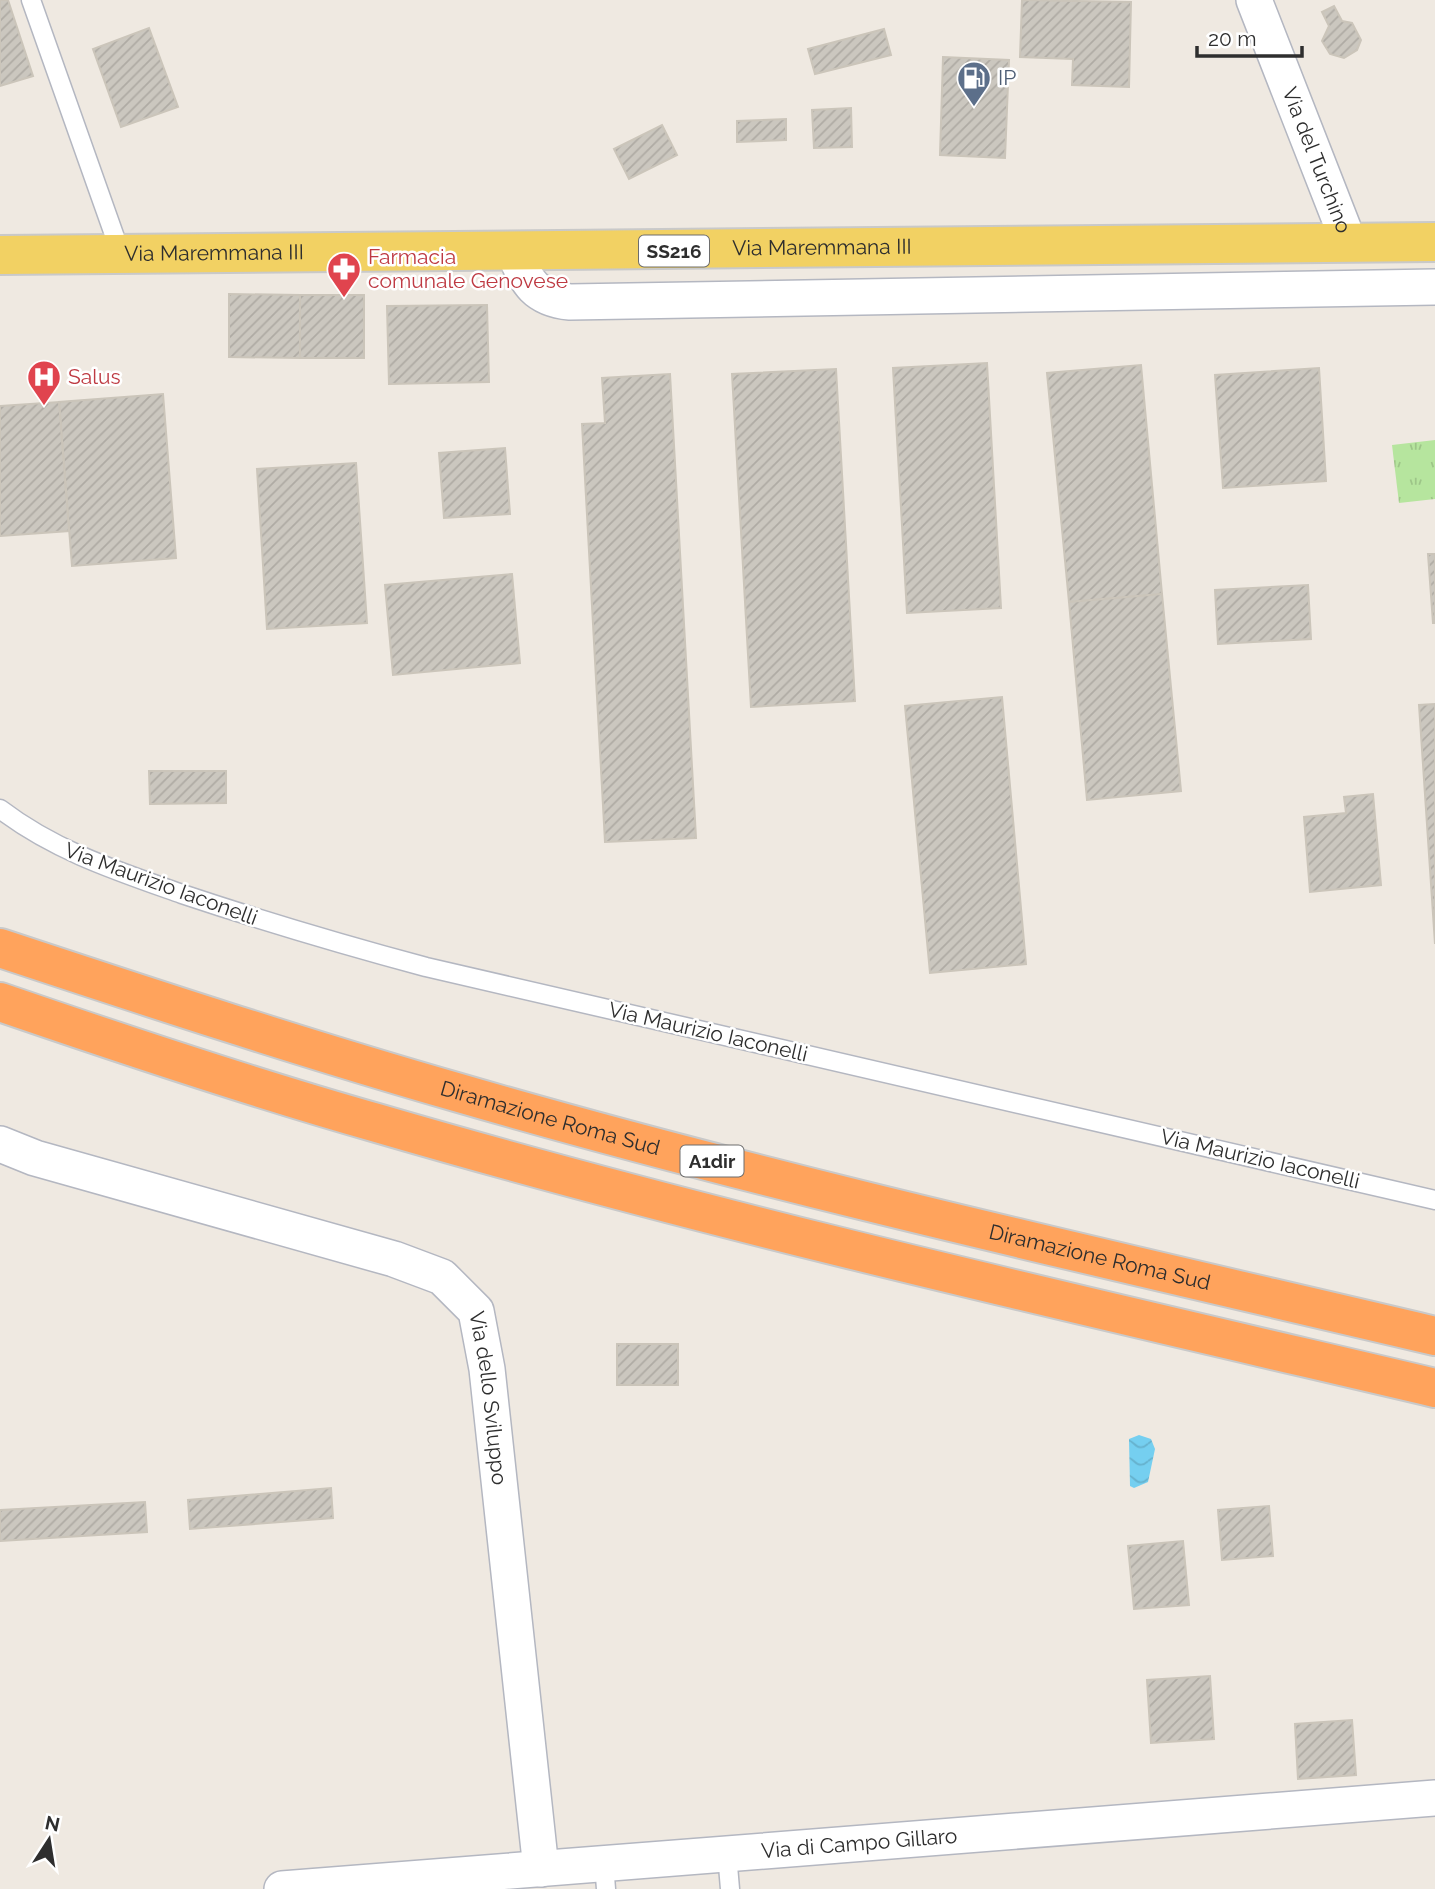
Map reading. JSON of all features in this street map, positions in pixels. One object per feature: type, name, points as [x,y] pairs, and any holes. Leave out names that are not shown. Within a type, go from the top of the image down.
[{"type":"highway","name":"Diramazione Roma Sud","points":[[0,947],[316,1050],[527,1112],[943,1220],[1435,1336]]},
{"type":"highway","name":"A1dir","points":[[0,1002],[373,1122],[573,1178],[934,1270],[1435,1388]]},
{"type":"main road","name":"Via Maremmana III","points":[[0,256],[122,257],[1435,242]]},
{"type":"street","name":"Via del Turchino","points":[[1254,0],[1349,243]]},
{"type":"street","points":[[514,252],[524,277],[534,290],[551,299],[570,302],[1435,287]]},
{"type":"street","name":"Via dello Sviluppo","points":[[0,1144],[35,1158],[394,1259],[442,1277],[476,1311],[487,1369],[541,1869]]},
{"type":"street","points":[[0,1162],[35,1158]]},
{"type":"street","name":"Via di Campo Gillaro","points":[[282,1889],[541,1869],[605,1876],[727,1854],[1435,1798]]},
{"type":"lane","points":[[31,0],[122,257]]},
{"type":"lane","name":"Via Maurizio Iaconelli","points":[[0,809],[38,837],[84,859],[289,930],[426,967],[1435,1200]]},
{"type":"lane","points":[[727,1854],[730,1889]]},
{"type":"green space","points":[[1435,440],[1435,499],[1399,503],[1392,445]]},
{"type":"water","points":[[1139,1435],[1151,1439],[1155,1449],[1148,1482],[1134,1488],[1130,1486],[1129,1439]]},
{"type":"building","points":[[0,0],[8,0],[33,76],[0,86]]},
{"type":"building","points":[[1022,0],[1131,2],[1129,87],[1072,85],[1073,59],[1020,57]]},
{"type":"building","points":[[1334,6],[1342,21],[1352,23],[1361,40],[1357,50],[1344,58],[1330,54],[1322,41],[1329,26],[1322,12]]},
{"type":"building","points":[[149,28],[178,107],[121,127],[93,49]]},
{"type":"building","points":[[884,29],[891,55],[815,74],[808,49]]},
{"type":"building","name":"IP","points":[[943,57],[1009,60],[1005,158],[940,155]]},
{"type":"building","points":[[851,108],[852,147],[814,148],[812,110]]},
{"type":"building","points":[[786,119],[786,140],[737,142],[737,121]]},
{"type":"building","points":[[662,125],[677,155],[629,179],[614,149]]},
{"type":"building","points":[[229,294],[300,295],[300,358],[229,357]]},
{"type":"building","points":[[300,295],[364,295],[364,358],[300,358]]},
{"type":"building","points":[[487,305],[489,382],[389,384],[387,306]]},
{"type":"building","points":[[987,363],[1001,608],[907,613],[893,368]]},
{"type":"building","points":[[1141,365],[1162,594],[1069,602],[1047,373]]},
{"type":"building","points":[[1319,368],[1326,481],[1223,488],[1215,375]]},
{"type":"building","points":[[836,369],[855,701],[751,707],[732,374]]},
{"type":"building","points":[[670,374],[696,838],[605,842],[582,424],[605,423],[602,378]]},
{"type":"building","points":[[163,394],[176,558],[72,566],[59,402]]},
{"type":"building","points":[[59,402],[69,531],[0,536],[0,406]]},
{"type":"building","points":[[505,448],[510,514],[444,518],[439,453]]},
{"type":"building","points":[[356,463],[367,623],[267,629],[257,469]]},
{"type":"building","points":[[1428,554],[1435,554],[1435,623],[1433,623]]},
{"type":"building","points":[[512,574],[520,663],[393,675],[385,585]]},
{"type":"building","points":[[1308,585],[1311,639],[1218,644],[1215,590]]},
{"type":"building","points":[[1162,594],[1181,791],[1087,800],[1069,602]]},
{"type":"building","points":[[1002,697],[1026,964],[930,973],[905,706]]},
{"type":"building","points":[[1435,704],[1435,944],[1419,705]]},
{"type":"building","points":[[149,771],[226,771],[226,803],[150,804]]},
{"type":"building","points":[[1373,794],[1381,885],[1310,892],[1304,817],[1346,813],[1344,797]]},
{"type":"building","points":[[617,1344],[678,1344],[678,1385],[617,1385]]},
{"type":"building","points":[[331,1488],[333,1518],[190,1529],[188,1500]]},
{"type":"building","points":[[145,1502],[147,1532],[0,1541],[0,1510]]},
{"type":"building","points":[[1269,1506],[1273,1556],[1222,1560],[1218,1510]]},
{"type":"building","points":[[1183,1541],[1189,1605],[1134,1609],[1128,1546]]},
{"type":"building","points":[[1210,1676],[1214,1739],[1151,1743],[1147,1680]]},
{"type":"building","points":[[1352,1720],[1356,1775],[1298,1779],[1295,1724]]},
{"type":"place","name":"IP","points":[[974,108]]},
{"type":"place","name":"Farmacia comunale Genovese","points":[[344,299]]},
{"type":"place","name":"Salus","points":[[44,407]]}]
